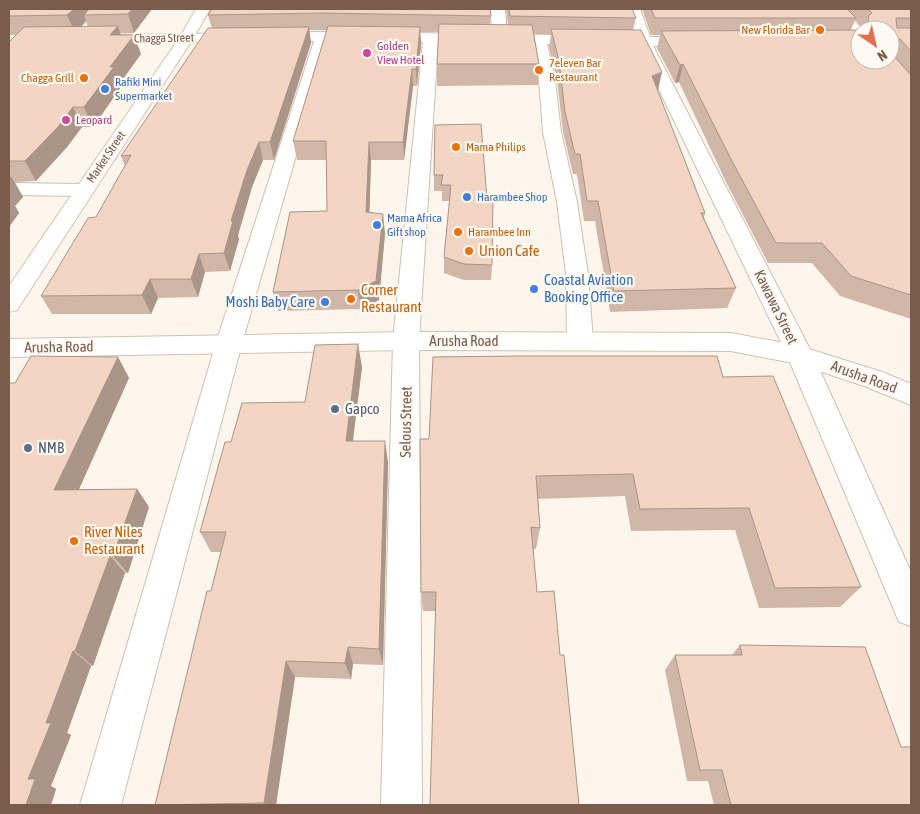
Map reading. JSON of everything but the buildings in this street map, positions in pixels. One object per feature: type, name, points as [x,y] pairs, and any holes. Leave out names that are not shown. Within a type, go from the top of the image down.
[{"type":"street","name":"Market Street","points":[[9,304],[187,37],[203,9]]},
{"type":"street","points":[[498,9],[500,40]]},
{"type":"street","name":"Kawawa Street","points":[[633,9],[644,42],[800,355],[911,610]]},
{"type":"street","points":[[836,9],[850,24]]},
{"type":"street","name":"Chagga Street","points":[[86,39],[323,36],[539,41],[713,42]]},
{"type":"street","points":[[100,805],[228,343],[323,36]]},
{"type":"street","name":"Selous Street","points":[[401,805],[406,341],[431,39]]},
{"type":"street","points":[[539,41],[547,80],[552,132],[569,211],[577,274],[580,341]]},
{"type":"street","points":[[840,41],[850,41]]},
{"type":"street","points":[[9,189],[84,190]]},
{"type":"street","name":"Arusha Road","points":[[9,348],[406,341],[731,342],[800,355],[873,378],[911,395]]},
{"type":"place","name":"New Florida Bar","points":[[820,30]]},
{"type":"place","name":"Golden View Hotel","points":[[367,53]]},
{"type":"place","name":"7eleven Bar Restaurant","points":[[539,70]]},
{"type":"place","name":"Chagga Grill","points":[[84,78]]},
{"type":"place","name":"Rafiki Mini Supermarket","points":[[105,89]]},
{"type":"place","name":"Leopard","points":[[66,120]]},
{"type":"place","name":"Mama Philips","points":[[456,147]]},
{"type":"place","name":"Harambee Shop","points":[[467,197]]},
{"type":"place","name":"Mama Africa Gift shop","points":[[377,225]]},
{"type":"place","name":"Harambee Inn","points":[[458,232]]},
{"type":"place","name":"Union Cafe","points":[[469,251]]},
{"type":"place","name":"Coastal Aviation Booking Office","points":[[534,289]]},
{"type":"place","name":"Corner Restaurant","points":[[351,299]]},
{"type":"place","name":"Moshi Baby Care","points":[[325,302]]},
{"type":"place","name":"Gapco","points":[[335,409]]},
{"type":"place","name":"NMB","points":[[28,448]]},
{"type":"place","name":"River Niles Restaurant","points":[[74,541]]}]
